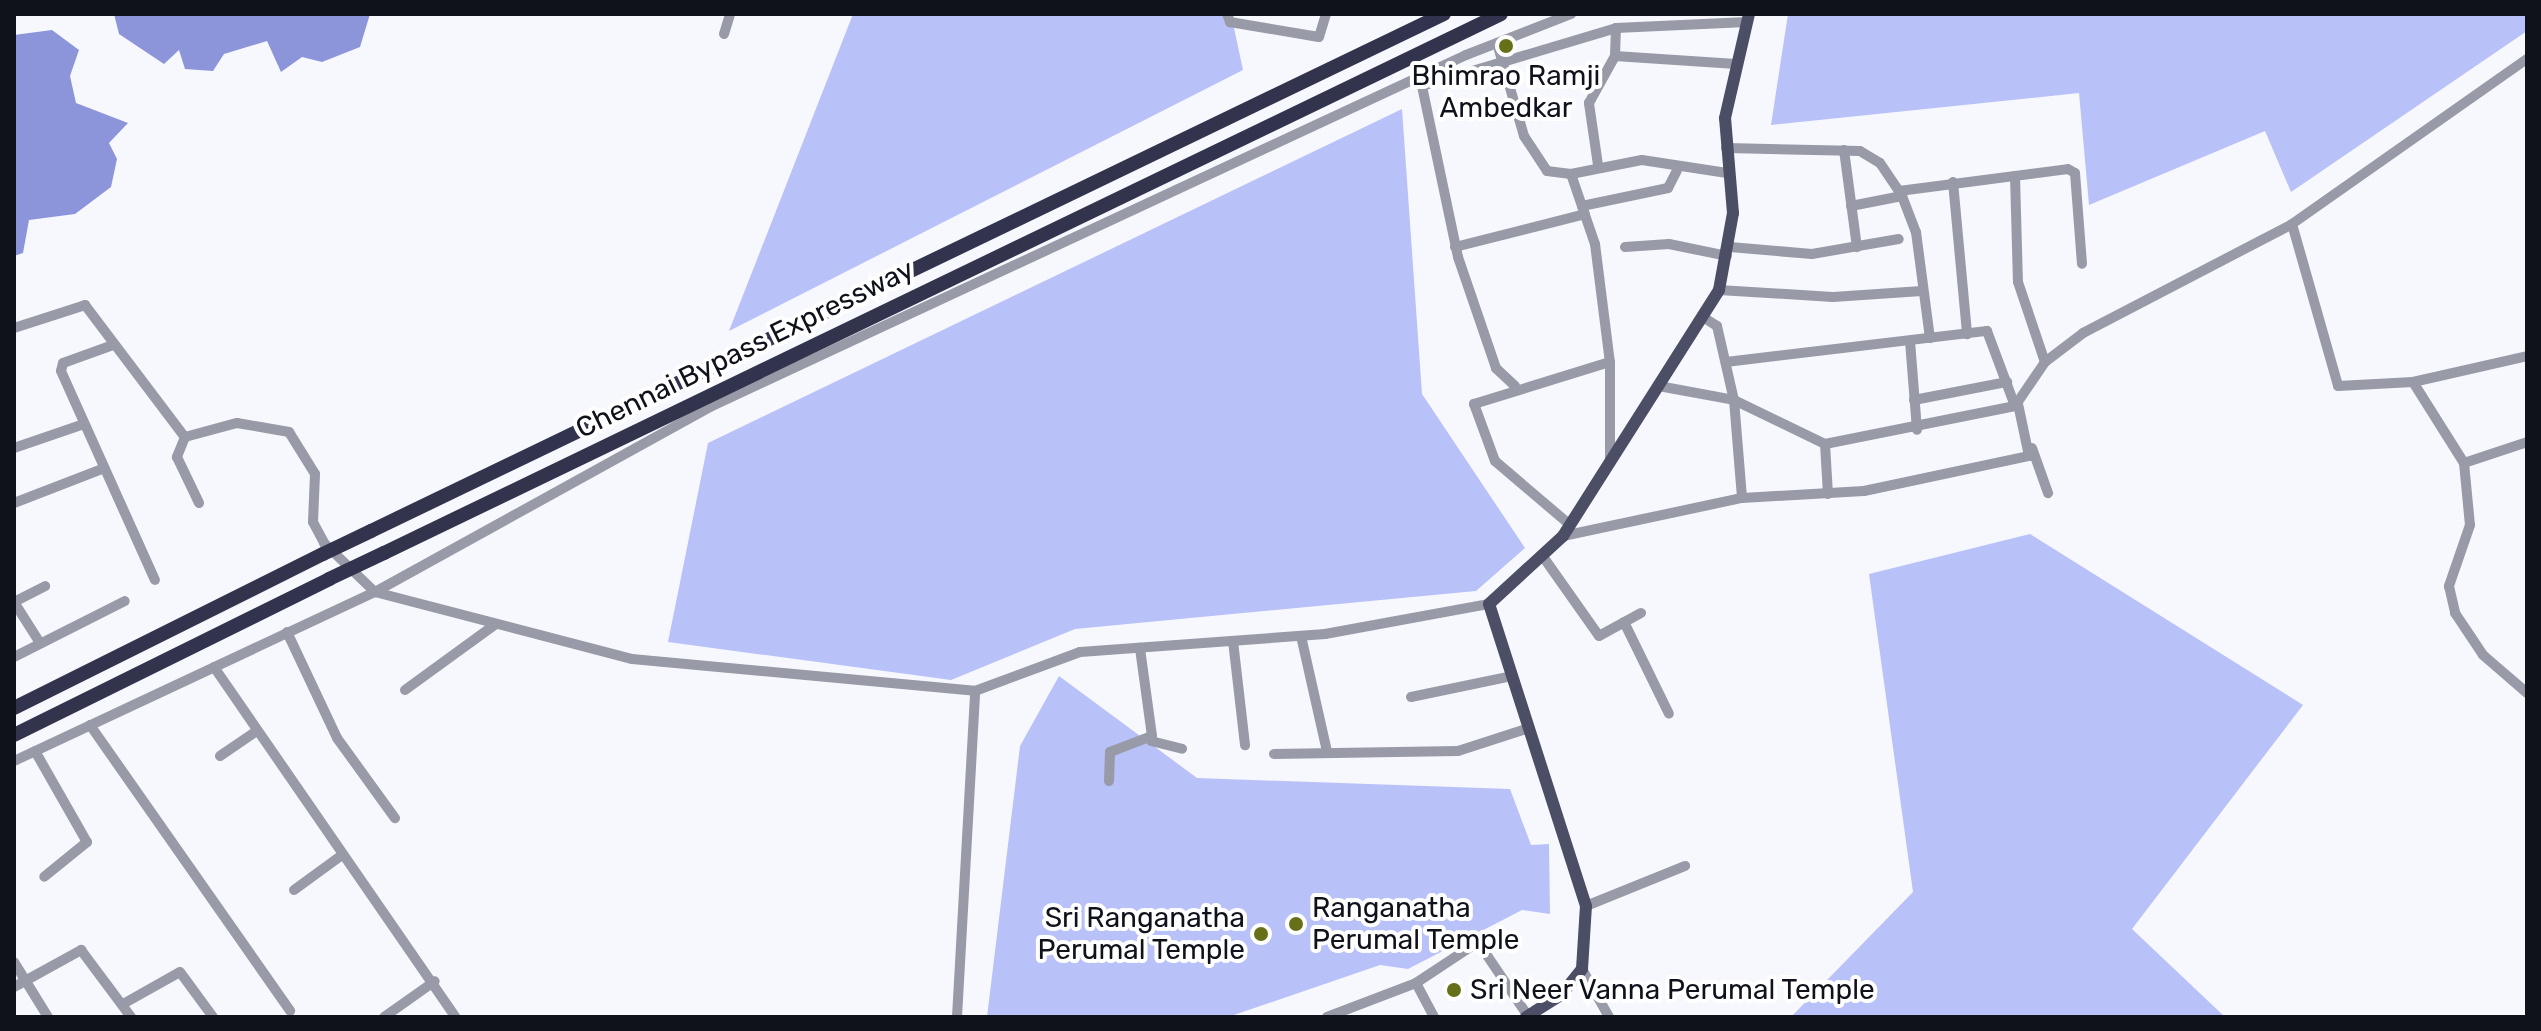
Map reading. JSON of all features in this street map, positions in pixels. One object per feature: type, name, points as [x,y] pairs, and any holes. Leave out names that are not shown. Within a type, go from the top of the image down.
[{"type":"highway","name":"Chennai Bypass Expressway","points":[[14,708],[323,554],[1444,14]]},
{"type":"highway","name":"Chennai Bypass Expressway","points":[[14,735],[329,579],[642,436],[1501,14]]},
{"type":"main road","points":[[1527,1016],[1561,995],[1582,969],[1586,906],[1529,728],[1508,677],[1489,604],[1544,558],[1566,530],[1664,387],[1706,319],[1719,290],[1728,251],[1726,148],[1736,64],[1748,18]]},
{"type":"street","points":[[724,34],[730,14]]},
{"type":"street","points":[[1227,14],[1230,22],[1266,18],[1319,37],[1326,14]]},
{"type":"street","points":[[711,401],[1497,43],[1571,14]]},
{"type":"street","points":[[1515,386],[1496,368],[1455,247],[1422,86],[1501,57],[1616,28],[1748,18]]},
{"type":"street","points":[[1598,165],[1589,103],[1615,56],[1616,28]]},
{"type":"street","points":[[1497,43],[1532,156],[1547,171],[1571,174],[1598,165],[1642,160],[1677,170],[1727,173]]},
{"type":"street","points":[[1615,56],[1736,64]]},
{"type":"street","points":[[1664,387],[1734,400],[1825,444],[1917,430],[2016,405],[2045,362],[2083,333],[2292,224],[2527,59]]},
{"type":"street","points":[[1726,148],[1844,150],[1880,163],[1900,194],[1916,232],[1930,338]]},
{"type":"street","points":[[1844,150],[1857,247]]},
{"type":"street","points":[[1455,247],[1668,188],[1677,170]]},
{"type":"street","points":[[1851,206],[1953,182],[2075,173],[2082,264]]},
{"type":"street","points":[[1571,174],[1584,210],[1610,362],[1610,468]]},
{"type":"street","points":[[2015,176],[2018,282],[2045,362]]},
{"type":"street","points":[[1953,182],[1967,334]]},
{"type":"street","points":[[2292,224],[2338,386],[2413,382],[2527,356]]},
{"type":"street","points":[[1625,247],[1669,244],[1728,251],[1812,254],[1899,239]]},
{"type":"street","points":[[1719,290],[1833,297],[1922,291]]},
{"type":"street","points":[[14,328],[85,305],[185,437]]},
{"type":"street","points":[[1706,319],[1717,326],[1734,400],[1742,498]]},
{"type":"street","points":[[1726,362],[1987,331],[2048,493]]},
{"type":"street","points":[[1910,341],[1917,430]]},
{"type":"street","points":[[113,345],[61,366],[102,469],[155,580]]},
{"type":"street","points":[[1610,362],[1515,386],[1474,409],[1495,461],[1566,530],[1742,498],[1828,494],[2029,456],[2032,448]]},
{"type":"street","points":[[1914,400],[2007,382]]},
{"type":"street","points":[[2413,382],[2464,463],[2470,525],[2450,599],[2483,655],[2527,693]]},
{"type":"street","points":[[185,437],[237,423],[289,432],[315,474],[313,522],[324,543],[375,592],[656,663],[975,691],[1080,652],[1301,636],[1489,604]]},
{"type":"street","points":[[14,448],[84,424]]},
{"type":"street","points":[[14,761],[375,592],[642,436]]},
{"type":"street","points":[[185,437],[177,457],[199,503]]},
{"type":"street","points":[[2464,463],[2527,442]]},
{"type":"street","points":[[1825,444],[1828,494]]},
{"type":"street","points":[[14,503],[102,469]]},
{"type":"street","points":[[1544,558],[1599,636],[1641,613]]},
{"type":"street","points":[[40,643],[14,602],[45,586]]},
{"type":"street","points":[[14,657],[125,601]]},
{"type":"street","points":[[1624,622],[1669,714]]},
{"type":"street","points":[[405,690],[496,624]]},
{"type":"street","points":[[287,632],[337,738],[395,818]]},
{"type":"street","points":[[1301,636],[1327,751]]},
{"type":"street","points":[[1233,641],[1245,745]]},
{"type":"street","points":[[1140,648],[1151,741]]},
{"type":"street","points":[[214,667],[255,732],[435,981],[455,1017]]},
{"type":"street","points":[[1411,697],[1508,677]]},
{"type":"street","points":[[957,1017],[975,691]]},
{"type":"street","points":[[90,725],[290,1011]]},
{"type":"street","points":[[1274,754],[1458,751],[1529,728]]},
{"type":"street","points":[[220,756],[255,732]]},
{"type":"street","points":[[1109,781],[1110,752],[1151,741],[1182,749]]},
{"type":"street","points":[[35,751],[87,842],[44,877]]},
{"type":"street","points":[[294,890],[342,855]]},
{"type":"street","points":[[1586,906],[1685,866]]},
{"type":"street","points":[[1327,1017],[1416,983],[1483,942],[1527,1016]]},
{"type":"street","points":[[14,987],[81,950],[131,1017]]},
{"type":"street","points":[[14,962],[48,1017]]},
{"type":"street","points":[[1582,969],[1609,1017]]},
{"type":"street","points":[[123,1004],[180,972],[213,1017]]},
{"type":"street","points":[[384,1017],[435,981]]},
{"type":"street","points":[[1416,983],[1434,1017]]},
{"type":"shaded area","points":[[114,14],[370,14],[360,47],[322,62],[302,57],[281,72],[267,41],[224,54],[213,71],[185,69],[179,50],[164,64],[119,34]]},
{"type":"shaded area","points":[[853,14],[1231,14],[1243,70],[729,331]]},
{"type":"shaded area","points":[[1788,14],[2527,14],[2527,31],[2291,192],[2265,131],[2089,205],[2079,93],[1771,125]]},
{"type":"shaded area","points":[[52,30],[79,50],[70,76],[76,103],[128,123],[109,143],[117,159],[111,187],[75,214],[29,220],[23,253],[14,256],[14,35]]},
{"type":"shaded area","points":[[1402,109],[1422,394],[1525,548],[1476,591],[1075,629],[951,680],[668,642],[708,443]]},
{"type":"shaded area","points":[[2030,534],[2303,705],[2132,929],[2225,1017],[1791,1017],[1913,892],[1869,574]]},
{"type":"shaded area","points":[[1059,676],[1197,778],[1510,789],[1531,845],[1549,844],[1550,914],[1522,910],[1408,969],[1380,965],[1228,1017],[987,1017],[1020,746]]},
{"type":"place","name":"Bhimrao Ramji Ambedkar","points":[[1506,46]]},
{"type":"place","name":"Ranganatha Perumal Temple","points":[[1296,924]]},
{"type":"place","name":"Sri Ranganatha Perumal Temple","points":[[1261,934]]},
{"type":"place","name":"Sri Neer Vanna Perumal Temple","points":[[1454,990]]}]
